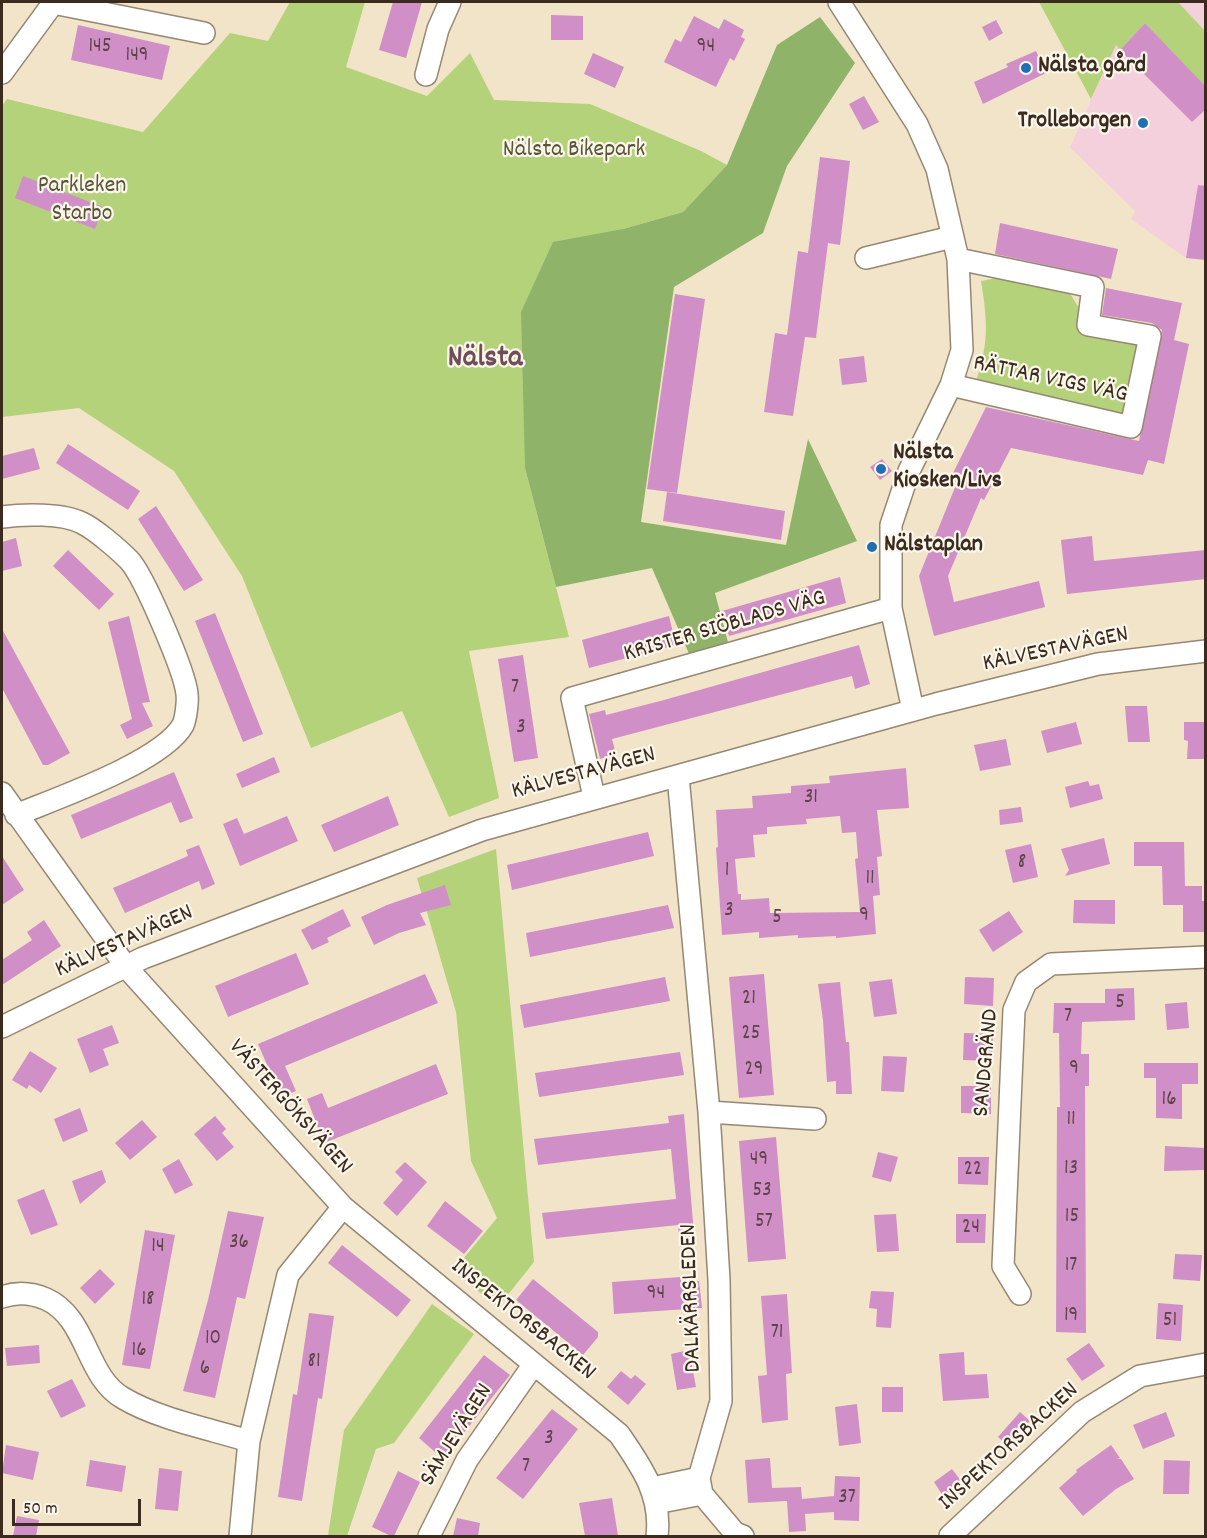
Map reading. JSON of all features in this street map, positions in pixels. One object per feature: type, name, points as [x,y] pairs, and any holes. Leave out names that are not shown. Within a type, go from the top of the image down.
[{"type":"street","points":[[2,73],[53,2],[204,33]]},
{"type":"street","points":[[426,75],[438,29],[450,2]]},
{"type":"street","name":"RÄTTAR VIGS VÄG","points":[[839,2],[917,124],[937,169],[958,260],[962,350],[951,386],[909,471],[891,525],[891,608],[913,710]]},
{"type":"street","points":[[866,258],[952,237]]},
{"type":"street","name":"RÄTTAR VIGS VÄG","points":[[951,386],[1131,427],[1150,336],[1088,324],[1093,287],[958,260]]},
{"type":"street","points":[[2,518],[29,513],[82,522],[130,561],[161,618],[187,693],[184,723],[170,741],[154,753],[83,787],[16,815]]},
{"type":"street","name":"KRISTER SIÖBLADS VÄG","points":[[594,797],[572,698],[891,608]]},
{"type":"street","name":"KÄLVESTAVÄGEN","points":[[2,1027],[127,968],[143,958],[482,830],[913,710],[1098,664],[1206,651]]},
{"type":"street","name":"DALKÄRRSLEDEN","points":[[678,776],[710,1112],[719,1280],[721,1401],[700,1486]]},
{"type":"street","name":"VÄSTERGÖKSVÄGEN","points":[[2,793],[127,968],[343,1207],[288,1275],[249,1442],[240,1536]]},
{"type":"street","name":"SANDGRÄND","points":[[1020,1294],[1003,1266],[1014,1010],[1026,982],[1051,964],[1206,957]]},
{"type":"street","points":[[710,1112],[816,1119]]},
{"type":"street","name":"INSPEKTORSBACKEN","points":[[343,1207],[619,1434],[646,1474],[654,1496]]},
{"type":"street","points":[[2,1297],[11,1293],[37,1295],[60,1305],[76,1325],[106,1382],[122,1398],[164,1415],[249,1442]]},
{"type":"street","name":"SÄMJEVÄGEN","points":[[429,1536],[467,1460],[534,1364]]},
{"type":"street","name":"INSPEKTORSBACKEN","points":[[950,1536],[1082,1412],[1140,1376],[1206,1364]]},
{"type":"street","points":[[657,1536],[654,1496],[700,1486],[735,1533],[743,1536]]},
{"type":"shaded area","points":[[1178,2],[1205,2],[1205,31]]},
{"type":"shaded area","name":"Trolleborgen","points":[[1145,23],[1205,87],[1205,260],[1186,258],[1131,219],[1135,211],[1070,147],[1116,45],[1120,49]]},
{"type":"green space","points":[[290,2],[365,2],[346,67],[427,96],[470,53],[494,100],[590,104],[701,151],[727,165],[683,212],[623,229],[525,468],[569,637],[469,651],[499,798],[449,817],[402,711],[311,748],[242,576],[174,471],[79,408],[2,417],[2,106],[7,99],[143,132],[230,33],[268,41]]},
{"type":"green space","points":[[1039,2],[1178,2],[1205,31],[1205,87],[1145,23],[1120,50],[1116,45],[1091,99]]},
{"type":"green space","points":[[820,17],[855,63],[787,166],[763,233],[674,287],[641,522],[786,545],[808,439],[857,541],[715,593],[729,646],[690,656],[652,568],[556,587],[525,468],[521,312],[553,242],[623,229],[683,212],[727,165],[777,45]]},
{"type":"green space","points":[[1012,275],[1068,290],[1080,310],[1084,332],[1141,346],[1127,420],[974,387],[986,334],[981,281]]},
{"type":"green space","points":[[496,849],[534,1262],[498,1307],[453,1271],[497,1218],[471,1161],[456,1012],[417,878]]},
{"type":"green space","points":[[432,1304],[474,1334],[394,1443],[376,1449],[347,1536],[328,1536],[344,1430]]},
{"type":"building","points":[[393,2],[422,2],[406,58],[379,50]]},
{"type":"building","points":[[551,15],[583,16],[583,40],[551,40]]},
{"type":"building","points":[[694,16],[719,29],[724,19],[744,30],[741,37],[745,39],[734,61],[730,58],[716,87],[664,62],[675,39],[681,42]]},
{"type":"building","points":[[996,20],[1003,33],[989,41],[982,27]]},
{"type":"building","points":[[1145,23],[1206,87],[1206,109],[1192,122],[1120,50]]},
{"type":"building","points":[[78,25],[170,46],[162,80],[71,60]]},
{"type":"building","points":[[1036,51],[1046,73],[983,104],[974,82]]},
{"type":"building","points":[[593,53],[624,67],[615,88],[584,74]]},
{"type":"building","points":[[864,96],[879,122],[863,130],[849,104]]},
{"type":"building","points":[[820,157],[850,161],[840,245],[828,243],[816,338],[805,337],[793,416],[764,412],[775,333],[787,335],[798,251],[808,253]]},
{"type":"building","points":[[23,176],[103,207],[95,229],[15,198]]},
{"type":"building","points":[[1198,185],[1206,186],[1206,260],[1186,258]]},
{"type":"building","points":[[1000,223],[1118,249],[1111,279],[995,254]]},
{"type":"building","points":[[1106,288],[1182,303],[1174,340],[1189,344],[1164,464],[1148,460],[1143,475],[1011,448],[984,500],[981,498],[948,576],[954,602],[1039,581],[1045,607],[934,636],[919,576],[956,485],[949,481],[986,407],[1139,441],[1162,330],[1152,323],[1102,315]]},
{"type":"building","points":[[675,294],[705,299],[677,493],[647,489]]},
{"type":"building","points":[[864,356],[867,382],[842,385],[839,359]]},
{"type":"building","points":[[68,444],[140,491],[128,510],[56,463]]},
{"type":"building","points":[[34,448],[40,469],[2,479],[2,456]]},
{"type":"building","name":"Nälsta Kiosken/Livs","points":[[882,459],[892,471],[880,480],[870,467]]},
{"type":"building","points":[[667,492],[785,511],[781,540],[663,521]]},
{"type":"building","points":[[156,506],[203,580],[184,591],[138,519]]},
{"type":"building","points":[[1092,536],[1094,561],[1206,550],[1206,579],[1067,594],[1061,540]]},
{"type":"building","points":[[16,538],[22,566],[2,571],[2,542]]},
{"type":"building","points":[[68,550],[114,594],[99,610],[53,566]]},
{"type":"building","points":[[840,577],[846,603],[729,636],[722,611]]},
{"type":"building","points":[[215,613],[263,734],[243,742],[195,621]]},
{"type":"building","points":[[129,616],[150,702],[142,703],[153,726],[127,739],[120,725],[132,719],[108,622]]},
{"type":"building","points":[[669,616],[676,645],[589,668],[582,640]]},
{"type":"building","points":[[2,629],[70,753],[48,765],[43,765],[2,688]]},
{"type":"building","points":[[859,645],[870,684],[855,689],[852,676],[612,739],[616,754],[600,759],[589,714],[605,710],[606,715]]},
{"type":"building","points":[[523,655],[538,758],[514,762],[498,659]]},
{"type":"building","points":[[1125,706],[1147,706],[1150,742],[1128,742]]},
{"type":"building","points":[[1076,722],[1082,744],[1047,753],[1041,731]]},
{"type":"building","points":[[1184,722],[1206,722],[1206,759],[1187,759],[1188,741],[1184,740]]},
{"type":"building","points":[[1006,739],[1011,765],[980,771],[974,745]]},
{"type":"building","points":[[274,757],[280,772],[242,788],[236,774]]},
{"type":"building","points":[[906,768],[909,808],[877,810],[882,856],[877,857],[880,895],[873,896],[876,934],[836,938],[836,936],[798,938],[798,935],[759,938],[759,932],[722,935],[716,848],[718,847],[716,810],[753,808],[752,796],[791,793],[791,786],[830,783],[829,776]],"holes":[[[840,816],[842,833],[856,832],[858,858],[855,859],[860,912],[770,913],[769,898],[741,900],[741,894],[738,894],[735,859],[755,857],[753,835],[767,834],[767,827],[807,824],[806,819]]]},
{"type":"building","points":[[174,772],[193,818],[180,823],[171,802],[81,839],[71,815]]},
{"type":"building","points":[[1088,781],[1090,786],[1099,784],[1103,799],[1070,808],[1065,787]]},
{"type":"building","points":[[388,796],[399,825],[334,852],[321,825]]},
{"type":"building","points":[[1021,807],[1023,822],[1000,825],[999,810]]},
{"type":"building","points":[[287,816],[298,841],[240,866],[223,824],[237,818],[244,834]]},
{"type":"building","points":[[648,832],[654,856],[512,890],[507,865]]},
{"type":"building","points":[[1104,838],[1110,864],[1065,876],[1069,870],[1061,849]]},
{"type":"building","points":[[1134,842],[1184,842],[1185,886],[1202,886],[1202,901],[1206,901],[1206,932],[1183,932],[1183,905],[1163,905],[1162,866],[1134,866]]},
{"type":"building","points":[[1031,844],[1038,877],[1013,883],[1005,850]]},
{"type":"building","points":[[199,845],[215,884],[202,890],[199,881],[125,913],[113,888],[188,856],[186,850]]},
{"type":"building","points":[[2,856],[24,890],[2,905]]},
{"type":"building","points":[[445,885],[451,905],[420,913],[426,925],[399,933],[374,945],[361,917],[387,905]]},
{"type":"building","points":[[1074,900],[1115,900],[1115,924],[1073,923]]},
{"type":"building","points":[[668,905],[674,928],[530,957],[526,933]]},
{"type":"building","points":[[343,909],[351,926],[327,938],[329,942],[312,950],[301,930]]},
{"type":"building","points":[[1009,911],[1023,932],[993,952],[979,930]]},
{"type":"building","points":[[44,920],[61,946],[2,985],[2,960],[32,940],[27,932]]},
{"type":"building","points":[[296,953],[309,984],[228,1017],[215,986]]},
{"type":"building","points":[[425,974],[438,1003],[285,1066],[296,1091],[281,1097],[258,1044]]},
{"type":"building","points":[[764,974],[774,1095],[739,1098],[729,977]]},
{"type":"building","points":[[665,977],[670,1001],[524,1028],[520,1005]]},
{"type":"building","points":[[965,977],[994,978],[993,1006],[964,1004]]},
{"type":"building","points":[[892,979],[897,1014],[874,1017],[869,982]]},
{"type":"building","points":[[840,982],[846,1042],[849,1042],[852,1094],[836,1094],[836,1081],[827,1082],[818,984]]},
{"type":"building","points":[[1134,988],[1135,1020],[1082,1022],[1081,1054],[1089,1054],[1089,1086],[1085,1086],[1086,1333],[1056,1332],[1057,1107],[1060,1107],[1059,1033],[1053,1033],[1054,1003],[1105,1003],[1105,989]]},
{"type":"building","points":[[1187,1002],[1189,1028],[1167,1030],[1165,1004]]},
{"type":"building","points":[[112,1025],[119,1043],[103,1049],[109,1065],[90,1073],[77,1039]]},
{"type":"building","points":[[964,1033],[993,1034],[992,1061],[963,1060]]},
{"type":"building","points":[[30,1051],[57,1068],[41,1093],[29,1085],[27,1089],[12,1080]]},
{"type":"building","points":[[680,1052],[684,1075],[539,1097],[535,1073]]},
{"type":"building","points":[[883,1056],[907,1057],[904,1092],[881,1091]]},
{"type":"building","points":[[1144,1063],[1198,1063],[1198,1084],[1182,1084],[1182,1119],[1156,1118],[1156,1078],[1144,1078]]},
{"type":"building","points":[[436,1064],[448,1094],[324,1143],[307,1099],[322,1093],[328,1108]]},
{"type":"building","points":[[961,1086],[991,1086],[991,1114],[961,1113]]},
{"type":"building","points":[[80,1108],[88,1131],[63,1142],[54,1119]]},
{"type":"building","points":[[684,1114],[695,1246],[680,1247],[678,1225],[546,1239],[542,1213],[676,1199],[671,1149],[538,1165],[534,1139],[669,1123],[668,1116]]},
{"type":"building","points":[[215,1116],[226,1129],[222,1133],[234,1147],[217,1161],[194,1134]]},
{"type":"building","points":[[142,1120],[157,1137],[130,1160],[115,1143]]},
{"type":"building","points":[[776,1137],[786,1259],[748,1262],[739,1141]]},
{"type":"building","points":[[1165,1146],[1205,1148],[1204,1170],[1164,1171]]},
{"type":"building","points":[[878,1152],[898,1157],[891,1182],[872,1177]]},
{"type":"building","points":[[958,1157],[989,1157],[988,1185],[958,1184]]},
{"type":"building","points":[[179,1159],[193,1185],[175,1194],[162,1169]]},
{"type":"building","points":[[405,1162],[427,1182],[397,1216],[383,1203],[403,1180],[395,1172]]},
{"type":"building","points":[[102,1170],[106,1182],[80,1204],[72,1181]]},
{"type":"building","points":[[44,1189],[58,1225],[31,1235],[17,1200]]},
{"type":"building","points":[[445,1201],[483,1231],[464,1254],[427,1226]]},
{"type":"building","points":[[228,1211],[264,1217],[245,1299],[237,1297],[215,1398],[183,1391],[208,1300]]},
{"type":"building","points":[[896,1214],[899,1251],[877,1252],[874,1215]]},
{"type":"building","points":[[956,1214],[986,1214],[985,1243],[956,1243]]},
{"type":"building","points":[[145,1230],[175,1235],[150,1369],[122,1365]]},
{"type":"building","points":[[342,1245],[411,1300],[397,1317],[328,1263]]},
{"type":"building","points":[[1175,1254],[1202,1255],[1200,1281],[1173,1279]]},
{"type":"building","points":[[100,1269],[115,1284],[95,1304],[80,1288]]},
{"type":"building","points":[[681,1277],[681,1283],[699,1281],[702,1308],[614,1314],[612,1282]]},
{"type":"building","points":[[533,1279],[598,1332],[598,1337],[583,1355],[516,1300]]},
{"type":"building","points":[[871,1291],[894,1292],[891,1328],[876,1327],[877,1309],[869,1308]]},
{"type":"building","points":[[787,1294],[792,1373],[786,1374],[788,1420],[762,1423],[758,1376],[767,1375],[761,1296]]},
{"type":"building","points":[[1158,1303],[1183,1305],[1181,1341],[1156,1339]]},
{"type":"building","points":[[309,1313],[334,1316],[322,1399],[318,1398],[302,1501],[278,1497],[293,1394],[297,1395]]},
{"type":"building","points":[[1089,1343],[1105,1366],[1082,1381],[1066,1359]]},
{"type":"building","points":[[39,1345],[40,1363],[7,1366],[5,1348]]},
{"type":"building","points":[[689,1350],[696,1387],[677,1390],[671,1354]]},
{"type":"building","points":[[964,1352],[965,1375],[987,1374],[989,1398],[943,1401],[939,1354]]},
{"type":"building","points":[[484,1355],[510,1375],[443,1459],[419,1438]]},
{"type":"building","points":[[621,1371],[631,1379],[635,1375],[646,1384],[628,1405],[607,1387]]},
{"type":"building","points":[[72,1379],[86,1406],[61,1418],[47,1391]]},
{"type":"building","points":[[882,1387],[903,1387],[903,1412],[882,1412]]},
{"type":"building","points":[[857,1404],[861,1443],[839,1446],[835,1407]]},
{"type":"building","points":[[552,1409],[578,1429],[523,1499],[496,1478]]},
{"type":"building","points":[[1020,1412],[1030,1421],[1008,1446],[998,1437]]},
{"type":"building","points":[[1166,1412],[1175,1436],[1143,1449],[1133,1425]]},
{"type":"building","points":[[6,1445],[39,1452],[33,1480],[2,1473]]},
{"type":"building","points":[[1111,1445],[1120,1458],[1117,1459],[1121,1459],[1134,1479],[1116,1489],[1083,1516],[1059,1488],[1077,1472],[1076,1470]]},
{"type":"building","points":[[770,1458],[772,1488],[801,1487],[802,1499],[834,1496],[835,1476],[860,1477],[859,1521],[834,1520],[834,1512],[805,1514],[806,1531],[789,1532],[787,1501],[748,1503],[745,1460]]},
{"type":"building","points":[[90,1460],[126,1466],[122,1492],[86,1486]]},
{"type":"building","points":[[1164,1460],[1190,1461],[1189,1494],[1163,1494]]},
{"type":"building","points":[[159,1468],[182,1471],[178,1511],[155,1509]]},
{"type":"building","points":[[952,1469],[964,1485],[945,1499],[934,1482]]},
{"type":"building","points":[[398,1471],[420,1482],[394,1536],[391,1536],[372,1527]]},
{"type":"building","points":[[612,1498],[618,1536],[585,1536],[579,1503]]},
{"type":"building","points":[[17,1516],[39,1520],[36,1536],[13,1536]]},
{"type":"building","points":[[457,1518],[480,1523],[478,1536],[453,1536]]},
{"type":"place","name":"Nälsta gård","points":[[1026,68]]},
{"type":"place","name":"Trolleborgen","points":[[1143,123]]},
{"type":"place","name":"Nälsta Kiosken/Livs","points":[[881,469]]},
{"type":"place","name":"Nälstaplan","points":[[872,547]]},
{"type":"district","name":"Nälsta","points":[[485,361]]},
{"type":"park label","name":"Nälsta Bikepark","points":[[574,152]]},
{"type":"park label","name":"Parkleken Starbo","points":[[82,202]]}]
